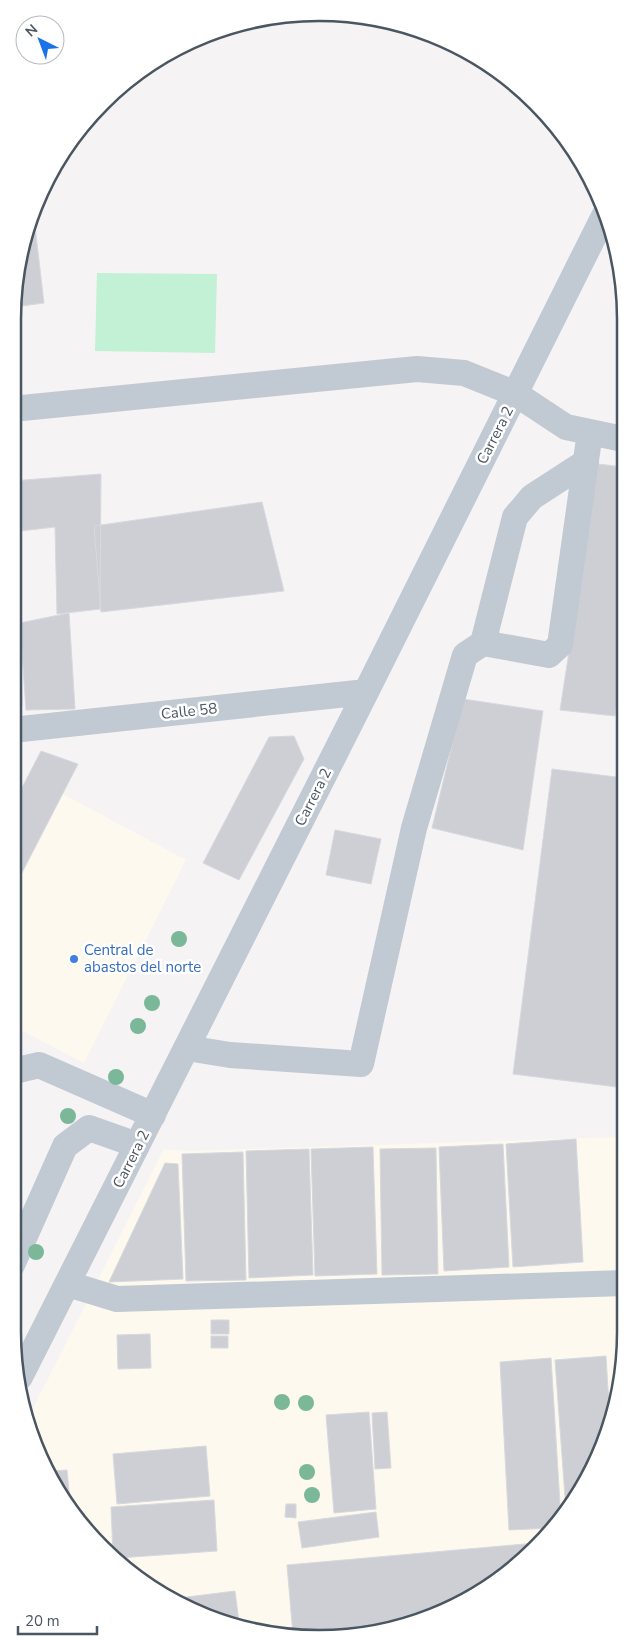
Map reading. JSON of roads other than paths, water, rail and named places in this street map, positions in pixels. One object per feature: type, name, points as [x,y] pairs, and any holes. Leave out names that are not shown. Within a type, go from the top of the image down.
[{"type":"street","name":"Carrera 2","points":[[24,1370],[601,222]]},
{"type":"street","points":[[21,408],[417,369],[464,373],[516,394],[566,427],[617,438]]},
{"type":"street","points":[[483,643],[549,655],[560,645],[590,432]]},
{"type":"street","points":[[187,1048],[230,1055],[361,1064],[414,828],[465,655],[483,643],[515,517],[532,497],[586,462]]},
{"type":"street","name":"Calle 58","points":[[21,729],[366,692]]},
{"type":"street","points":[[21,1069],[39,1065],[153,1115]]},
{"type":"street","points":[[21,1244],[65,1146],[88,1128],[137,1145]]},
{"type":"street","points":[[68,1284],[117,1299],[617,1283]]},
{"type":"place","name":"Central de abastos del norte","points":[[74,959]]}]
